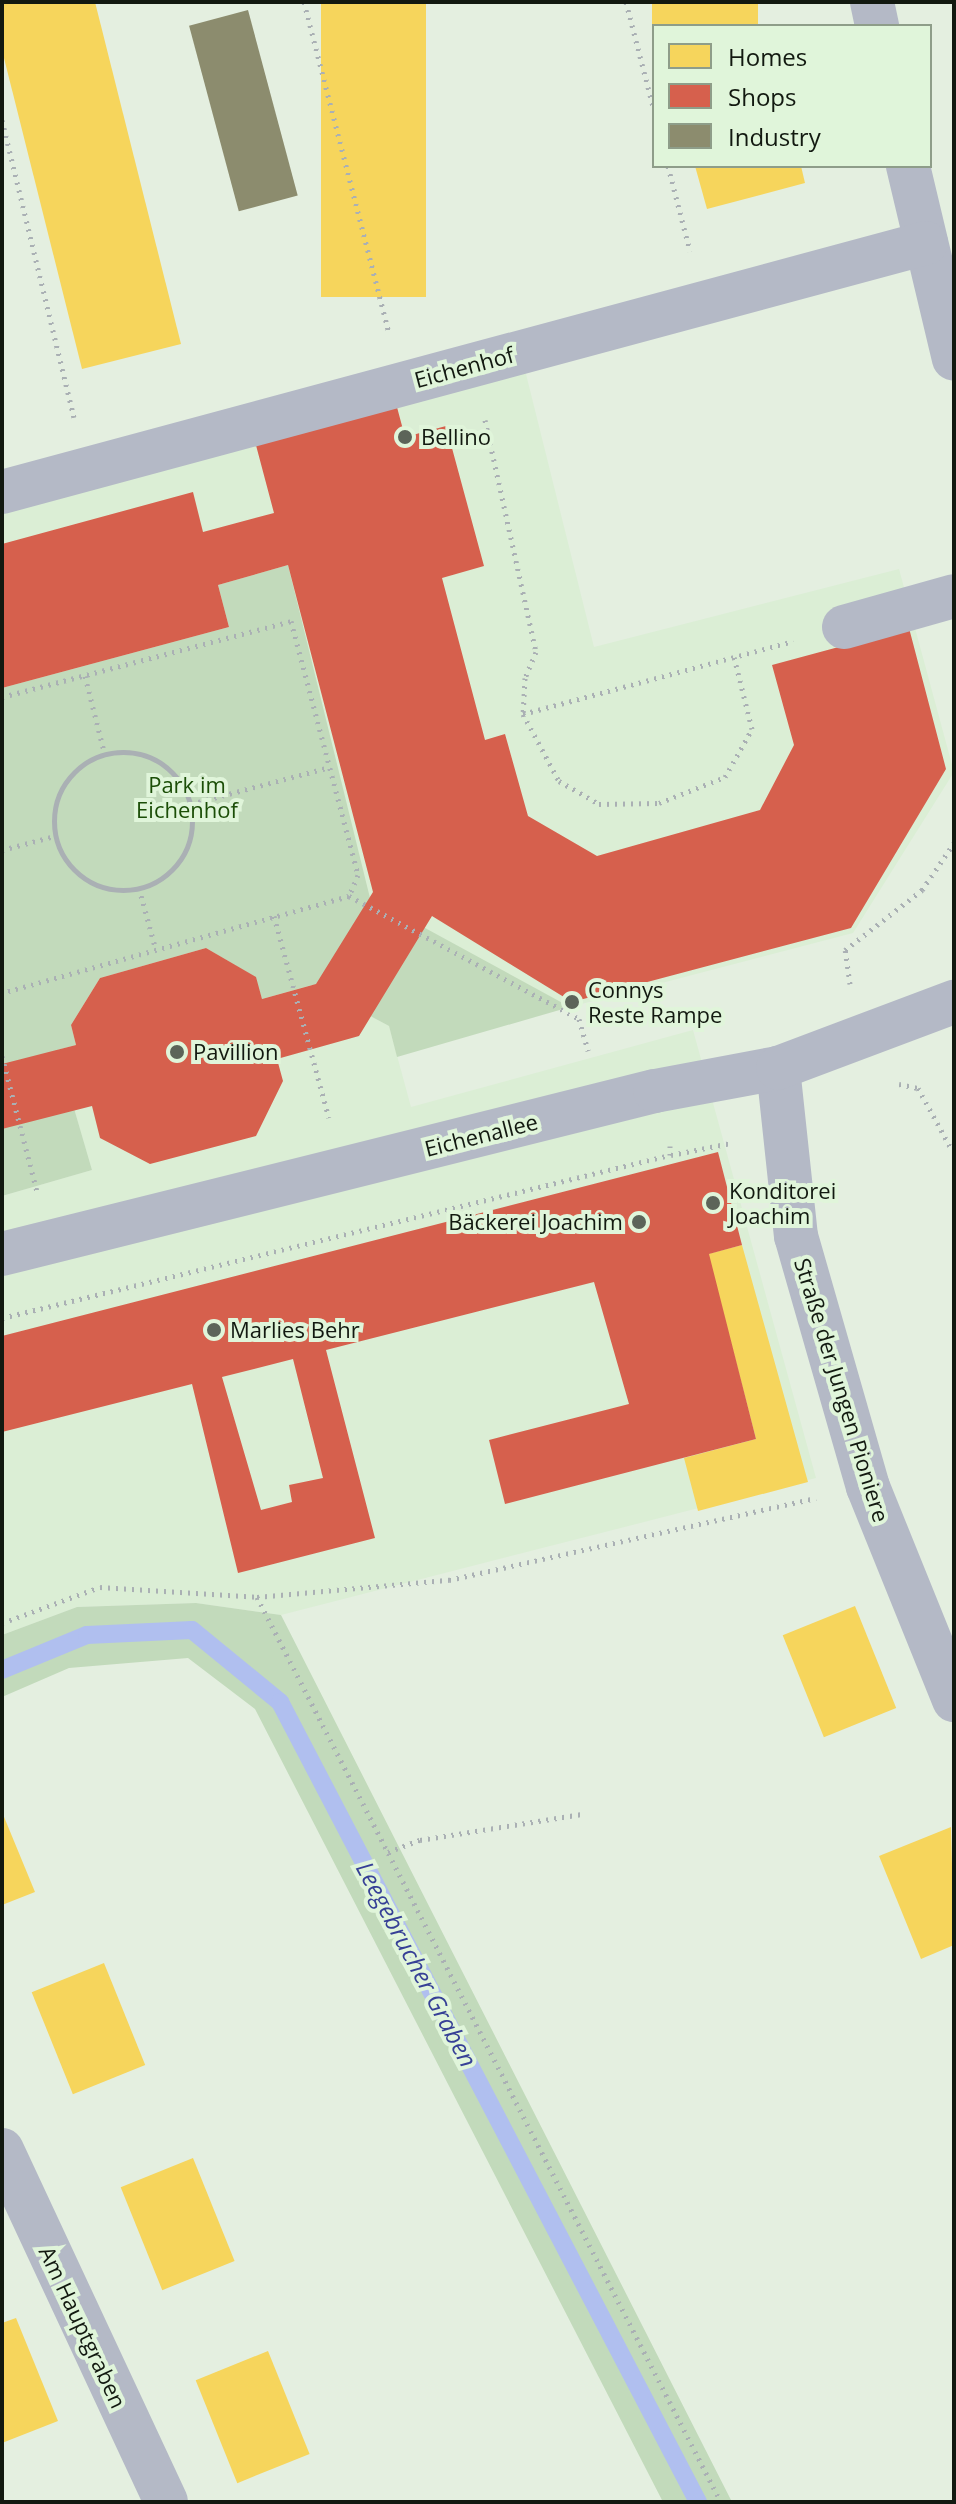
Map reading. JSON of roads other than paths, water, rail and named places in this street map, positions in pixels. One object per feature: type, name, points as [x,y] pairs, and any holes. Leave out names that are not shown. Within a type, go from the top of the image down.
[{"type":"street","points":[[872,2],[877,24]]},
{"type":"street","points":[[908,168],[954,359]]},
{"type":"street","name":"Eichenhof","points":[[2,492],[926,243]]},
{"type":"street","points":[[844,627],[954,596]]},
{"type":"street","name":"Eichenallee","points":[[2,1254],[601,1106],[778,1068],[954,1002]]},
{"type":"street","name":"Straße der Jungen Pioniere","points":[[778,1068],[796,1236],[868,1487],[954,1700]]},
{"type":"street","name":"Am Hauptgraben","points":[[2,2150],[166,2502]]},
{"type":"waterway","name":"Leegebrucher Graben","points":[[2,1670],[87,1635],[192,1630],[280,1702],[698,2502]]},
{"type":"place","name":"Bellino","points":[[405,437]]},
{"type":"place","name":"Connys Reste Rampe","points":[[572,1002]]},
{"type":"place","name":"Pavillion","points":[[177,1052]]},
{"type":"place","name":"Konditorei Joachim","points":[[713,1203]]},
{"type":"place","name":"Bäckerei Joachim","points":[[639,1222]]},
{"type":"place","name":"Marlies Behr","points":[[214,1330]]},
{"type":"park label","name":"Park im Eichenhof","points":[[187,796]]}]
